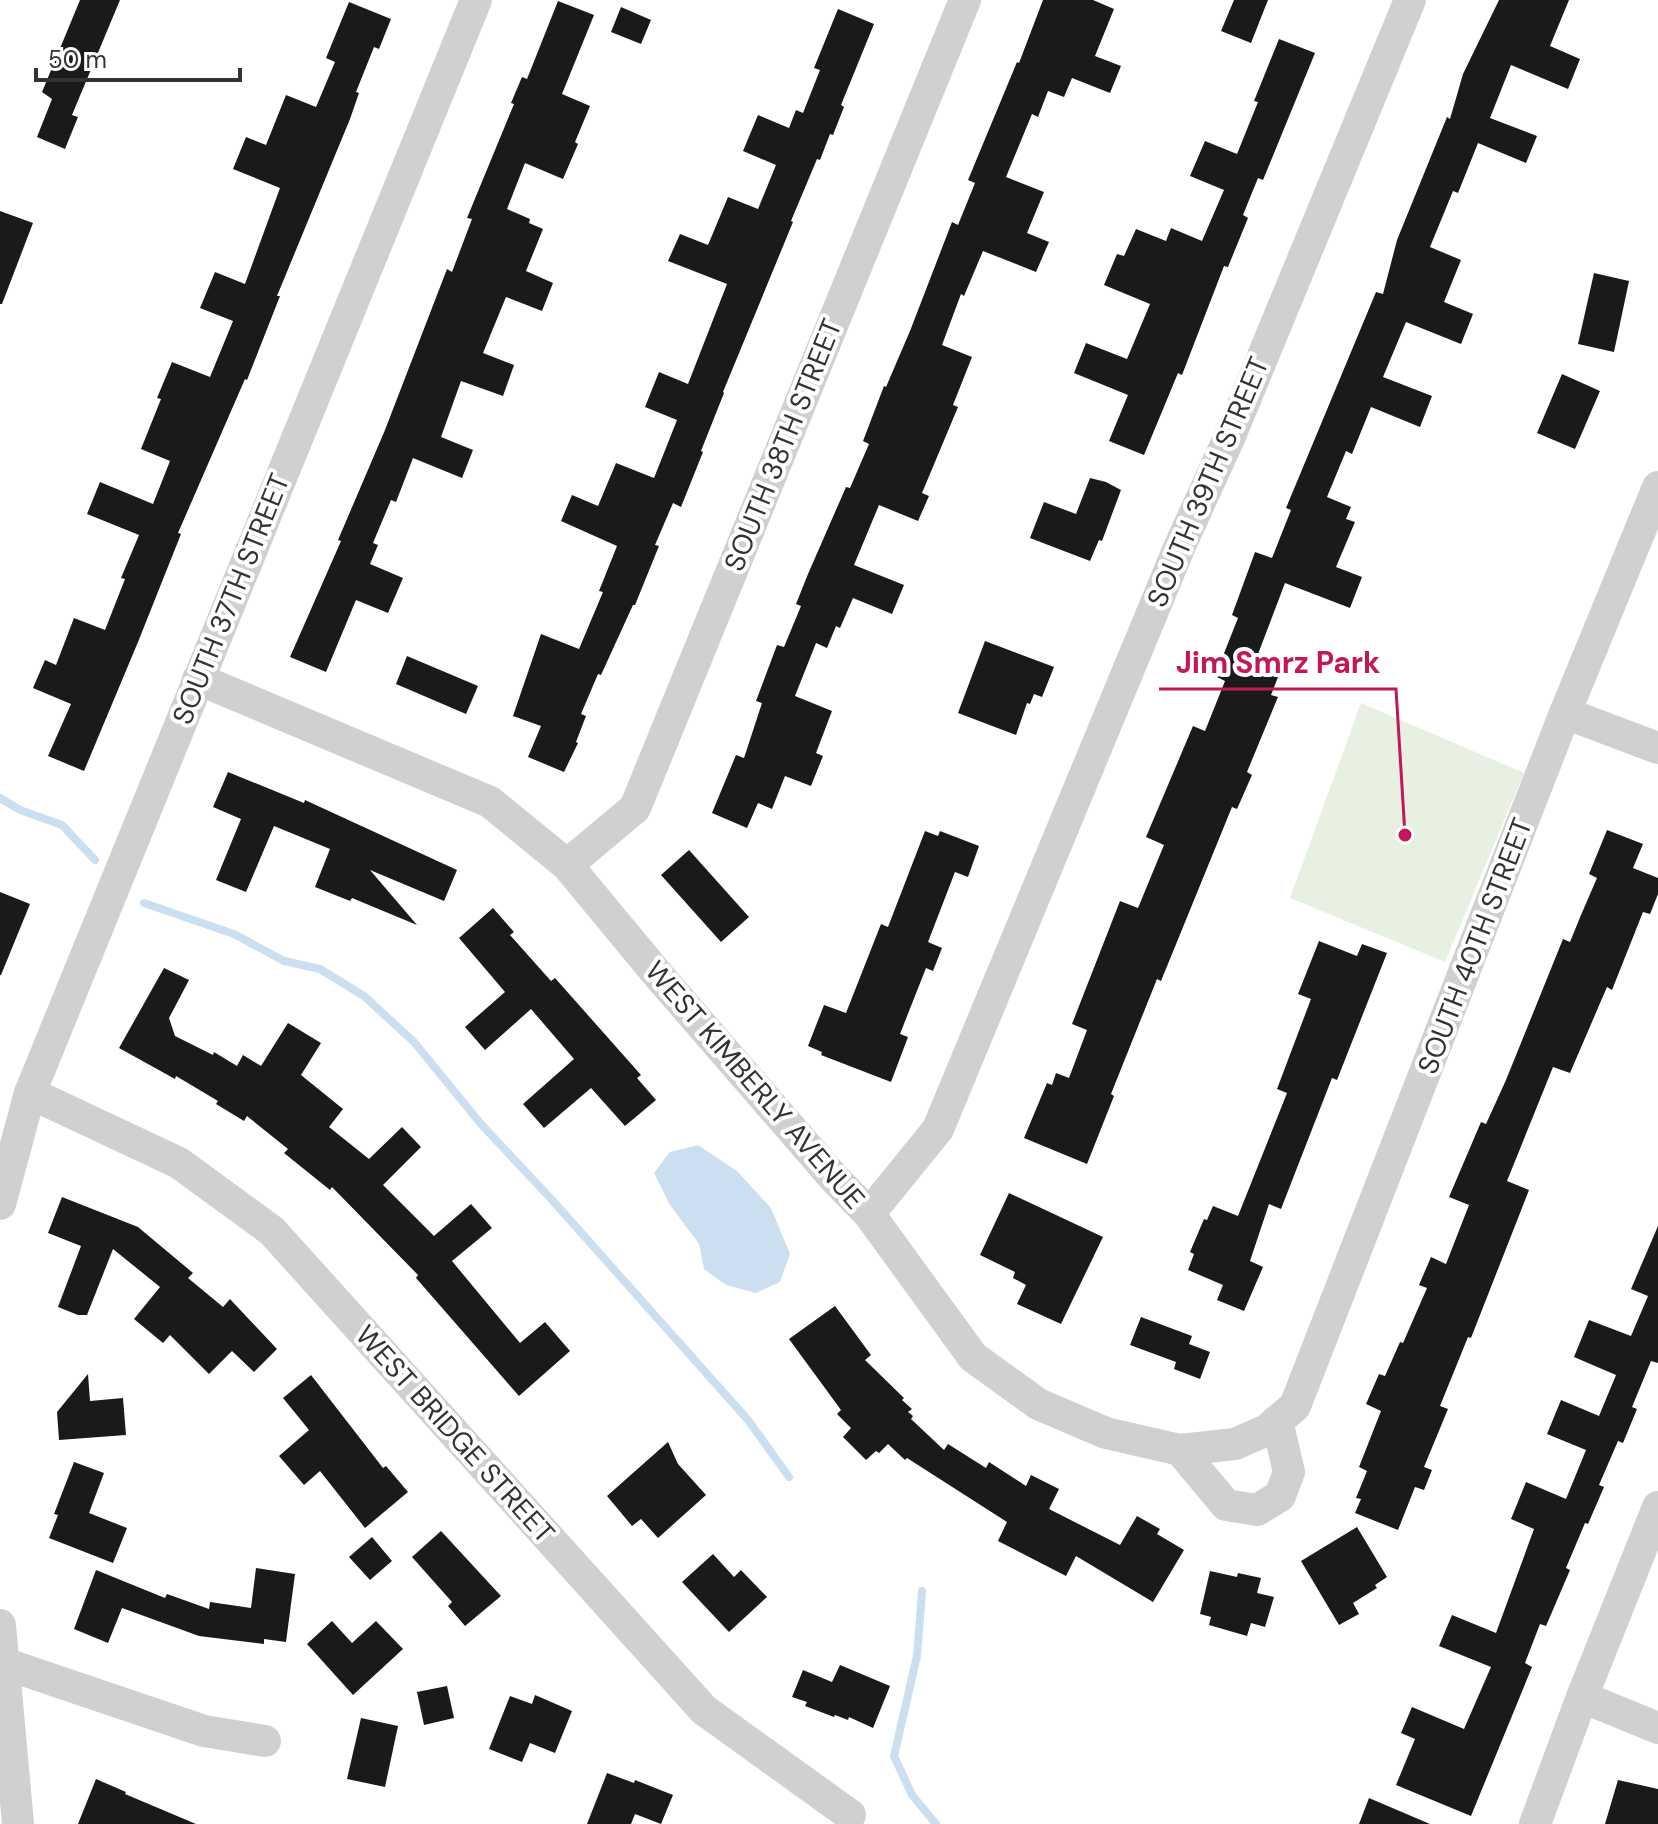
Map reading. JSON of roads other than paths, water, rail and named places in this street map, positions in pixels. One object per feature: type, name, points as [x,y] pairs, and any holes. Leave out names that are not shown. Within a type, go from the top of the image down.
[{"type":"street","name":"SOUTH 37TH STREET","points":[[0,1204],[30,1093],[476,0]]},
{"type":"street","name":"SOUTH 38TH STREET","points":[[567,865],[635,808],[965,0]]},
{"type":"street","name":"SOUTH 39TH STREET","points":[[869,1214],[938,1129],[1410,0]]},
{"type":"street","name":"SOUTH 40TH STREET","points":[[1286,1413],[1658,487]]},
{"type":"street","name":"WEST KIMBERLY AVENUE","points":[[198,679],[490,802],[567,865],[659,976],[834,1178],[869,1214],[973,1357],[1038,1404],[1106,1433],[1180,1450],[1235,1444],[1267,1430],[1286,1413]]},
{"type":"street","points":[[1565,713],[1658,748]]},
{"type":"street","name":"WEST BRIDGE STREET","points":[[30,1093],[179,1163],[272,1231],[704,1710],[850,1815]]},
{"type":"street","points":[[1180,1450],[1226,1505],[1257,1510],[1280,1496],[1289,1472],[1286,1413]]},
{"type":"street","points":[[1535,1824],[1658,1507]]},
{"type":"street","points":[[0,1625],[18,1824]]},
{"type":"street","points":[[3,1663],[204,1731],[265,1741]]},
{"type":"street","points":[[1582,1697],[1658,1728]]},
{"type":"water","points":[[698,1145],[737,1171],[771,1208],[790,1254],[780,1282],[756,1293],[726,1285],[704,1269],[699,1244],[670,1205],[654,1173],[670,1152]]},
{"type":"waterway","points":[[0,798],[20,810],[62,825],[95,860]]},
{"type":"waterway","points":[[144,903],[234,934],[284,961],[320,969],[364,996],[414,1042],[481,1124],[748,1420],[789,1477]]},
{"type":"waterway","points":[[922,1591],[917,1656],[894,1756],[912,1795],[936,1824]]},
{"type":"place","name":"Jim Smrz Park","points":[[1405,835]]}]
